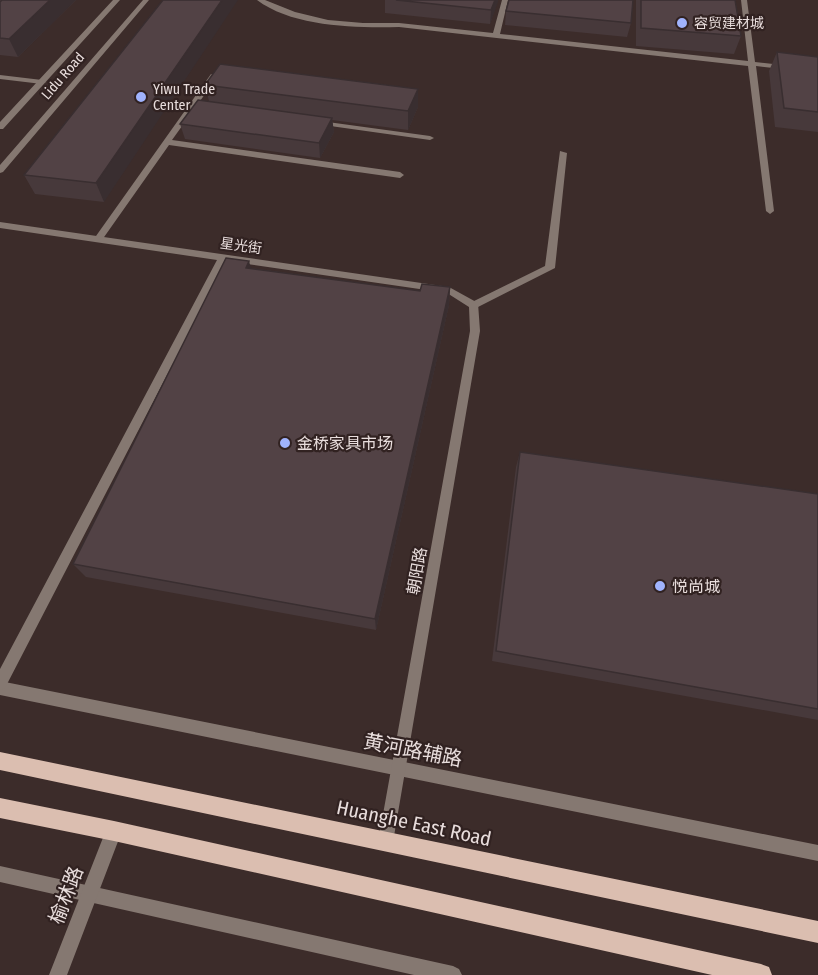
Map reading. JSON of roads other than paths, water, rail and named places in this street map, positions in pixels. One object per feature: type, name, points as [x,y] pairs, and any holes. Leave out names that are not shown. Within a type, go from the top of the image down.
[{"type":"main road","name":"Huanghe East Road","points":[[0,761],[818,932]]},
{"type":"main road","points":[[0,808],[114,831],[761,975]]},
{"type":"street","name":"Lidu Road","points":[[0,127],[117,0]]},
{"type":"street","name":"Lidu Road","points":[[0,170],[146,0]]},
{"type":"street","points":[[260,0],[297,17],[369,26],[399,25],[496,35],[818,71]]},
{"type":"street","points":[[496,35],[505,0]]},
{"type":"street","points":[[744,0],[770,211]]},
{"type":"street","points":[[99,238],[218,70]]},
{"type":"street","points":[[0,77],[42,82]]},
{"type":"street","points":[[193,105],[205,106]]},
{"type":"street","points":[[312,121],[430,138]]},
{"type":"street","points":[[167,142],[400,175]]},
{"type":"street","points":[[474,305],[550,268],[563,153]]},
{"type":"street","name":"星光街","points":[[0,225],[449,290],[474,305]]},
{"type":"street","points":[[0,682],[223,257]]},
{"type":"street","name":"朝阳路","points":[[386,842],[475,331],[474,305]]},
{"type":"street","name":"黄河路辅路","points":[[0,688],[818,853]]},
{"type":"street","name":"榆林路","points":[[58,975],[114,831]]},
{"type":"street","points":[[0,874],[453,975]]},
{"type":"place","name":"容贸建材城","points":[[682,23]]},
{"type":"place","name":"Yiwu Trade Center","points":[[141,97]]},
{"type":"place","name":"金桥家具市场","points":[[285,443]]},
{"type":"place","name":"悦尚城","points":[[660,586]]}]
